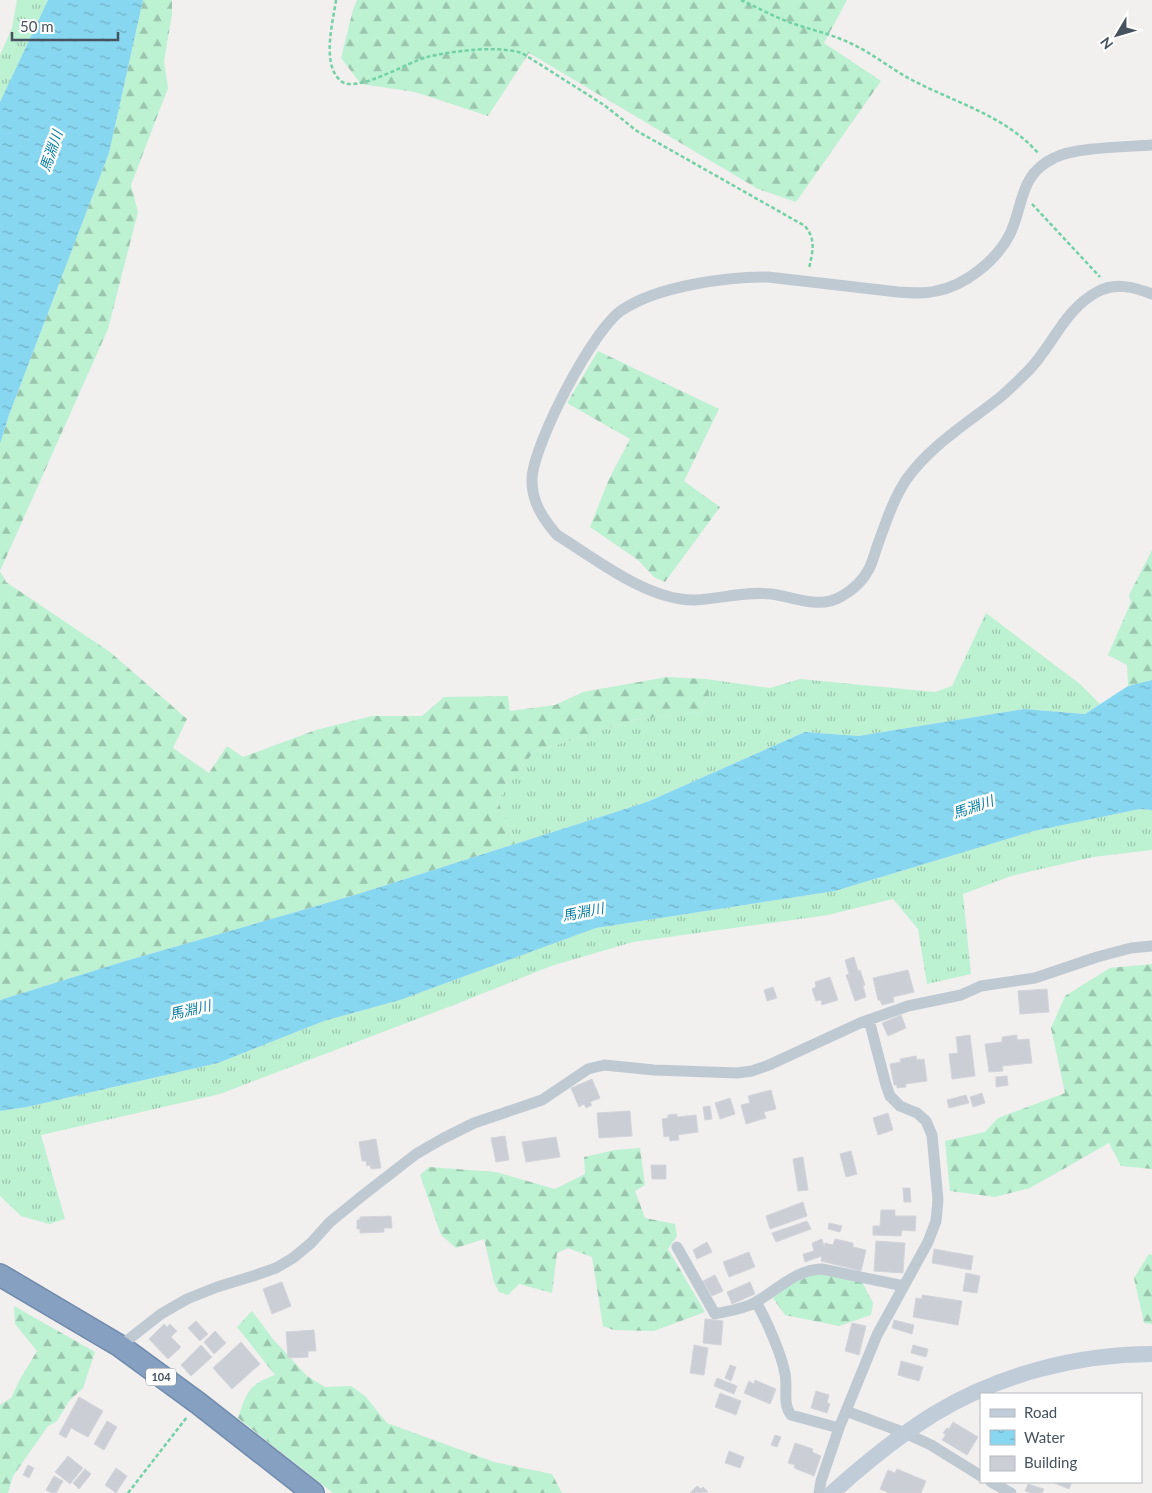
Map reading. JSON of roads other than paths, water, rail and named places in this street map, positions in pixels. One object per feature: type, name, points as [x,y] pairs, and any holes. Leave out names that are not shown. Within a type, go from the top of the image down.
[{"type":"highway","name":"104","points":[[0,1275],[120,1346],[198,1403],[313,1493]]},
{"type":"main road","points":[[832,1493],[905,1433],[936,1413],[978,1391],[1019,1375],[1060,1365],[1100,1358],[1152,1354]]},
{"type":"street","points":[[1152,145],[1070,152],[1054,158],[1037,169],[1027,182],[1009,235],[999,252],[973,275],[938,291],[916,293],[754,277],[715,281],[658,293],[632,304],[620,311],[596,337],[566,390],[534,463],[532,479],[536,502],[543,517],[557,535],[641,587],[661,595],[695,600],[744,593],[772,594],[810,603],[830,602],[843,596],[860,582],[869,569],[890,510],[906,480],[927,455],[999,398],[1029,369],[1044,353],[1072,311],[1085,299],[1099,291],[1115,286],[1136,288],[1152,294]]},
{"type":"street","points":[[120,1346],[161,1314],[187,1299],[261,1274],[293,1258],[311,1243],[330,1222],[362,1196],[416,1154],[442,1138],[474,1123],[542,1100],[588,1069],[604,1064],[654,1070],[737,1073],[752,1071],[860,1023],[908,1006],[961,995],[980,986],[1035,978],[1097,956],[1131,948],[1152,946]]},
{"type":"street","points":[[820,1493],[821,1481],[846,1411],[877,1335],[928,1242],[936,1221],[938,1200],[932,1135],[926,1121],[917,1113],[900,1106],[890,1096],[869,1020]]},
{"type":"street","points":[[676,1247],[715,1314],[736,1310],[756,1302],[768,1293],[812,1269],[822,1269],[904,1286]]},
{"type":"street","points":[[756,1302],[774,1340],[785,1374],[786,1409],[791,1416],[840,1428]]},
{"type":"street","points":[[846,1411],[931,1445],[980,1475]]},
{"type":"street","points":[[992,1483],[1011,1493]]},
{"type":"water","name":"馬淵川","points":[[48,0],[143,0],[109,153],[9,415],[0,444],[0,102]]},
{"type":"water","name":"馬淵川","points":[[1152,680],[1152,810],[1140,809],[1034,831],[835,891],[596,928],[400,1000],[324,1021],[218,1063],[27,1107],[0,1111],[0,1000],[122,962],[358,894],[647,802],[805,732],[858,736],[1024,709],[1085,714],[1128,686]]}]
